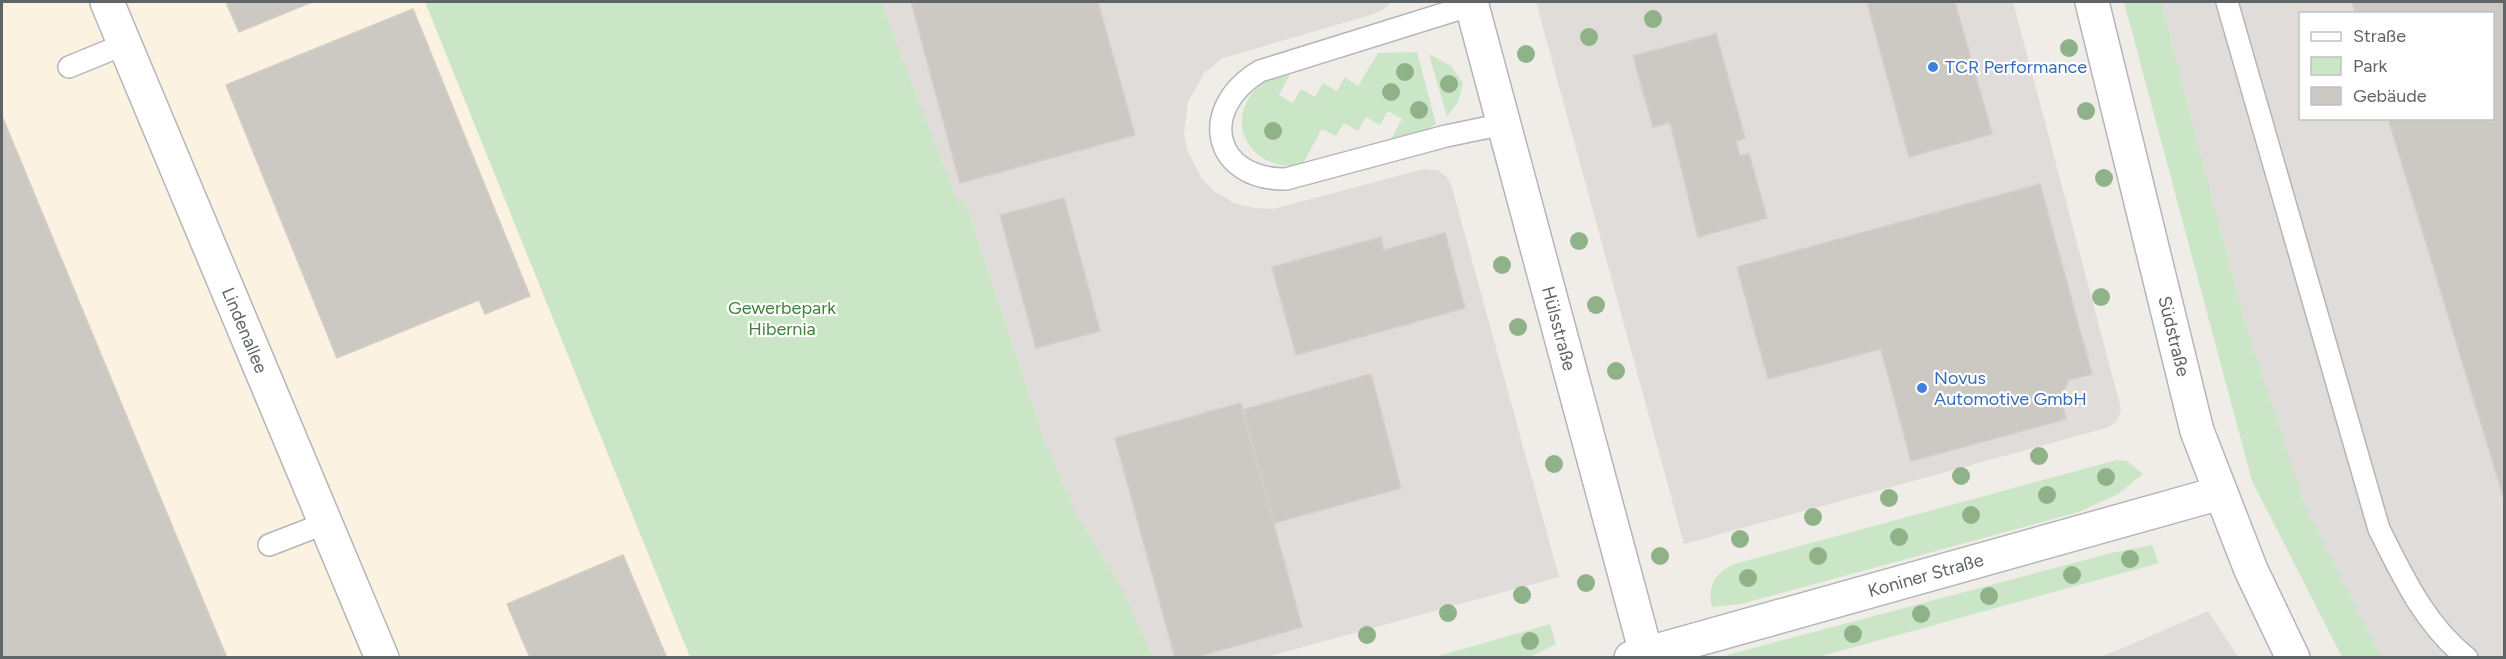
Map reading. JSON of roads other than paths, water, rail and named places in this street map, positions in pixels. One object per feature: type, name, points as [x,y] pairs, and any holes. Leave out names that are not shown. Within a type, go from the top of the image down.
[{"type":"street","name":"Lindenallee","points":[[107,2],[382,657]]},
{"type":"street","name":"Südstraße","points":[[2092,2],[2197,431],[2251,570],[2293,657]]},
{"type":"street","name":"Hülsstraße","points":[[1472,3],[1639,655]]},
{"type":"street","name":"Koniner Straße","points":[[1639,655],[2220,493]]},
{"type":"lane","points":[[2227,2],[2379,529],[2412,595],[2456,649],[2467,657]]},
{"type":"lane","points":[[1472,3],[1260,71],[1242,82],[1231,94],[1222,110],[1221,136],[1233,160],[1243,168],[1264,179],[1286,179],[1446,136],[1504,124]]},
{"type":"lane","points":[[69,67],[125,44]]},
{"type":"lane","points":[[269,545],[326,523]]},
{"type":"place","name":"TCR Performance","points":[[1933,67]]},
{"type":"place","name":"Novus Automotive GmbH","points":[[1922,388]]},
{"type":"park label","name":"Gewerbepark Hibernia","points":[[782,318]]}]
